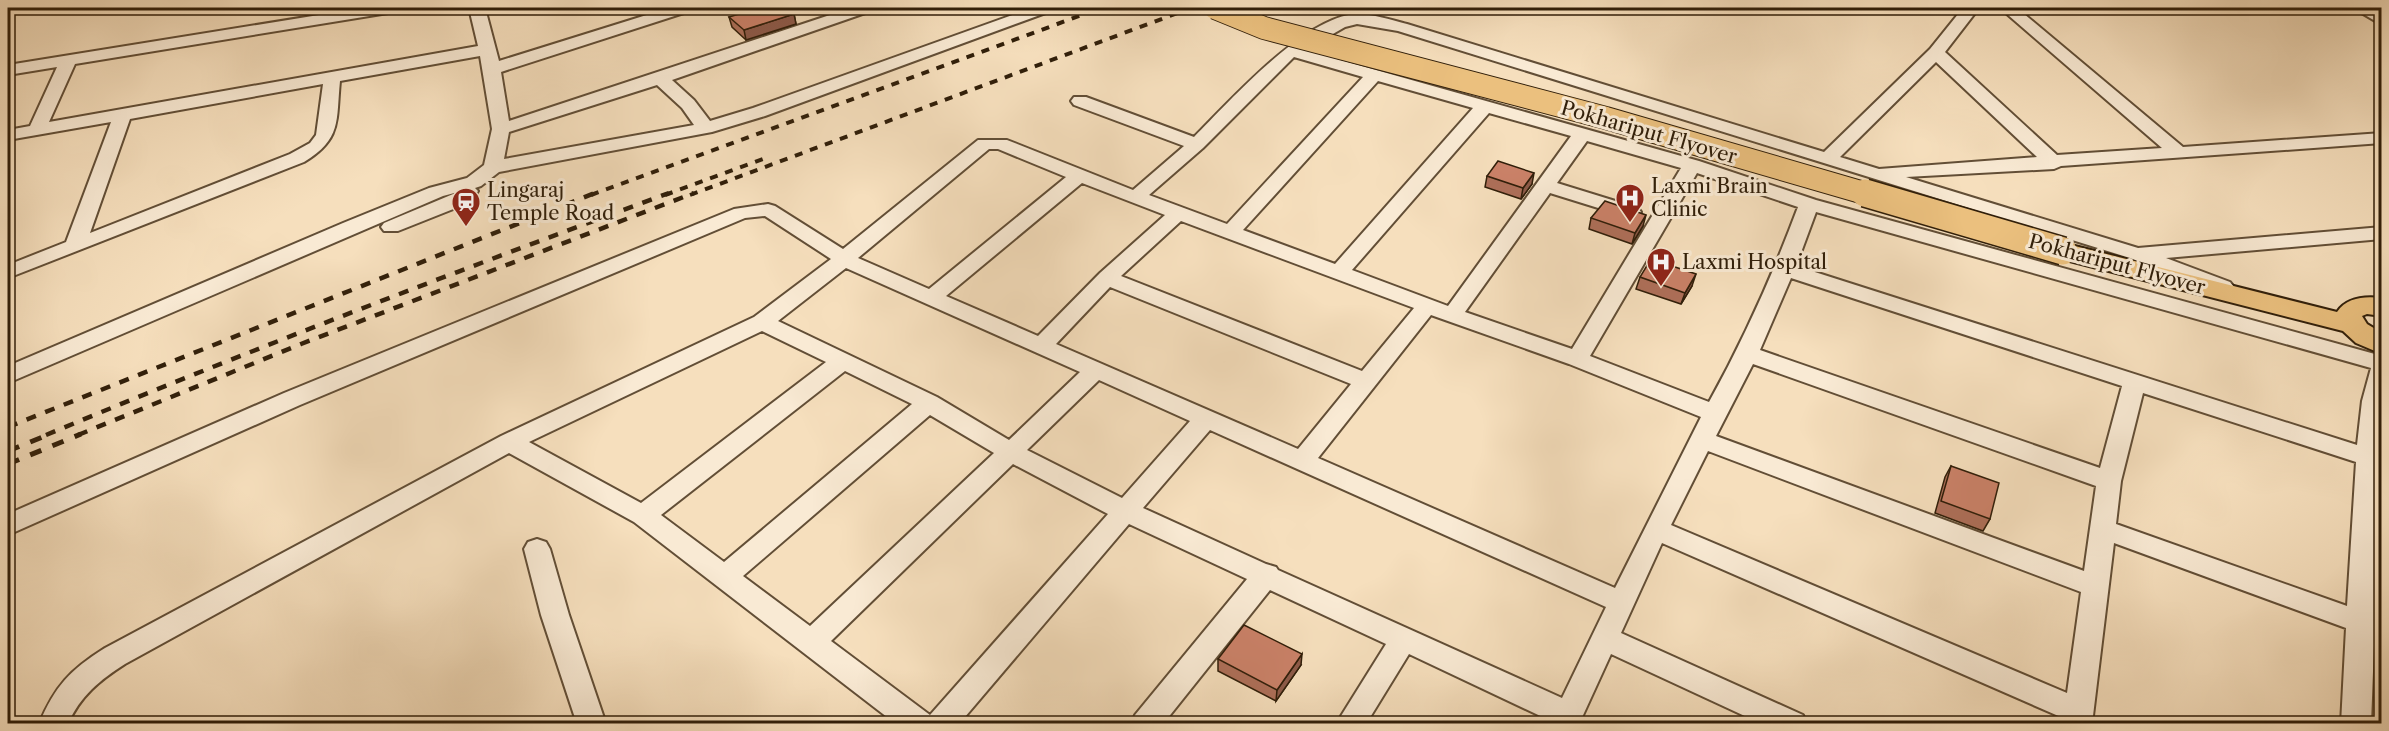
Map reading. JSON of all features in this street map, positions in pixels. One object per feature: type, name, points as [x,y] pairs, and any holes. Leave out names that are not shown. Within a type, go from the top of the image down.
[{"type":"main road","name":"Pokhariput Flyover","points":[[1215,8],[1264,28],[1606,118],[2063,251],[2351,324]]},
{"type":"main road","points":[[2382,307],[2357,307],[2350,310],[2348,316],[2351,324],[2359,332],[2382,345]]},
{"type":"street","points":[[8,63],[342,8]]},
{"type":"street","points":[[8,70],[388,8]]},
{"type":"street","points":[[477,8],[492,69],[501,129],[493,167]]},
{"type":"street","points":[[492,69],[684,8]]},
{"type":"street","points":[[501,129],[865,8]]},
{"type":"street","points":[[8,391],[230,294],[464,198],[474,182],[493,167],[706,128],[759,112],[1045,8]]},
{"type":"street","points":[[1827,159],[1935,53],[1971,8]]},
{"type":"street","points":[[2008,8],[2179,153]]},
{"type":"street","points":[[2363,9],[2382,11]]},
{"type":"street","points":[[2363,9],[2382,20]]},
{"type":"street","points":[[1136,197],[1197,144],[1291,51],[1340,23],[1357,19],[1372,20],[1412,30],[1871,174],[2137,254],[2258,300]]},
{"type":"street","points":[[8,135],[486,50]]},
{"type":"street","points":[[1291,51],[1692,165],[1809,204],[2382,364]]},
{"type":"street","points":[[1935,53],[2055,163]]},
{"type":"street","points":[[37,130],[68,61]]},
{"type":"street","points":[[1231,232],[1374,75]]},
{"type":"street","points":[[8,272],[297,158],[316,147],[325,135],[332,78]]},
{"type":"street","points":[[660,78],[688,105],[706,128]]},
{"type":"street","points":[[1080,101],[1197,144]]},
{"type":"street","points":[[1338,273],[1485,105]]},
{"type":"street","points":[[75,246],[122,115]]},
{"type":"street","points":[[1452,315],[1583,133]]},
{"type":"street","points":[[1871,174],[2055,163],[2382,138]]},
{"type":"street","points":[[53,723],[62,701],[82,677],[107,661],[509,442],[762,322],[844,259],[984,144],[1001,144],[1079,176],[1427,306],[1577,359],[1714,413]]},
{"type":"street","points":[[1577,359],[1692,165]]},
{"type":"street","points":[[932,297],[1079,176]]},
{"type":"street","points":[[8,375],[436,192],[474,182]]},
{"type":"street","points":[[1546,186],[1658,221]]},
{"type":"street","points":[[762,322],[929,403],[1009,451],[1125,511],[1268,574],[1566,719],[1656,529],[1714,413],[1748,354],[1785,269],[1809,204]]},
{"type":"street","points":[[8,525],[292,399],[741,213],[768,210],[844,259],[1621,602]]},
{"type":"street","points":[[1041,346],[1107,278],[1178,213]]},
{"type":"street","points":[[2137,254],[2382,233]]},
{"type":"street","points":[[1785,269],[2368,457]]},
{"type":"street","points":[[1107,278],[1365,381]]},
{"type":"street","points":[[1302,461],[1427,306]]},
{"type":"street","points":[[1748,354],[2109,480]]},
{"type":"street","points":[[643,515],[843,361]]},
{"type":"street","points":[[2356,723],[2368,457],[2376,386],[2382,368]]},
{"type":"street","points":[[811,644],[1009,451],[1096,370]]},
{"type":"street","points":[[1656,529],[2078,718],[2109,480],[2134,382]]},
{"type":"street","points":[[726,576],[929,403]]},
{"type":"street","points":[[940,723],[1206,418]]},
{"type":"street","points":[[1702,440],[2095,586]]},
{"type":"street","points":[[509,442],[643,515],[726,576],[811,644],[919,723]]},
{"type":"street","points":[[2102,529],[2359,622]]},
{"type":"street","points":[[537,549],[566,649],[592,723]]},
{"type":"street","points":[[1145,723],[1268,574]]},
{"type":"street","points":[[1604,638],[1793,723]]},
{"type":"street","points":[[1350,723],[1403,640]]},
{"type":"building","points":[[759,8],[785,8],[794,14],[744,30],[729,17]]},
{"type":"building","points":[[1498,161],[1534,173],[1523,188],[1487,176]]},
{"type":"building","points":[[1605,201],[1646,215],[1635,233],[1591,218]]},
{"type":"building","points":[[1651,259],[1696,274],[1685,293],[1640,277]]},
{"type":"building","points":[[1951,466],[1999,483],[1990,519],[1941,501]]},
{"type":"building","points":[[1244,625],[1302,654],[1277,690],[1218,659]]},
{"type":"railway","points":[[591,195],[1101,8]]},
{"type":"railway","points":[[690,195],[1191,8]]},
{"type":"railway","points":[[665,195],[766,158]]},
{"type":"railway","points":[[8,427],[595,193]]},
{"type":"railway","points":[[46,435],[356,311],[669,193]]},
{"type":"railway","points":[[78,435],[301,344],[694,193]]},
{"type":"railway","points":[[8,451],[50,434]]},
{"type":"railway","points":[[8,464],[81,434]]},
{"type":"place","name":"Laxmi Brain Clinic","points":[[1630,224]]},
{"type":"place","name":"Lingaraj Temple Road","points":[[466,228]]},
{"type":"place","name":"Laxmi Hospital","points":[[1661,288]]}]
